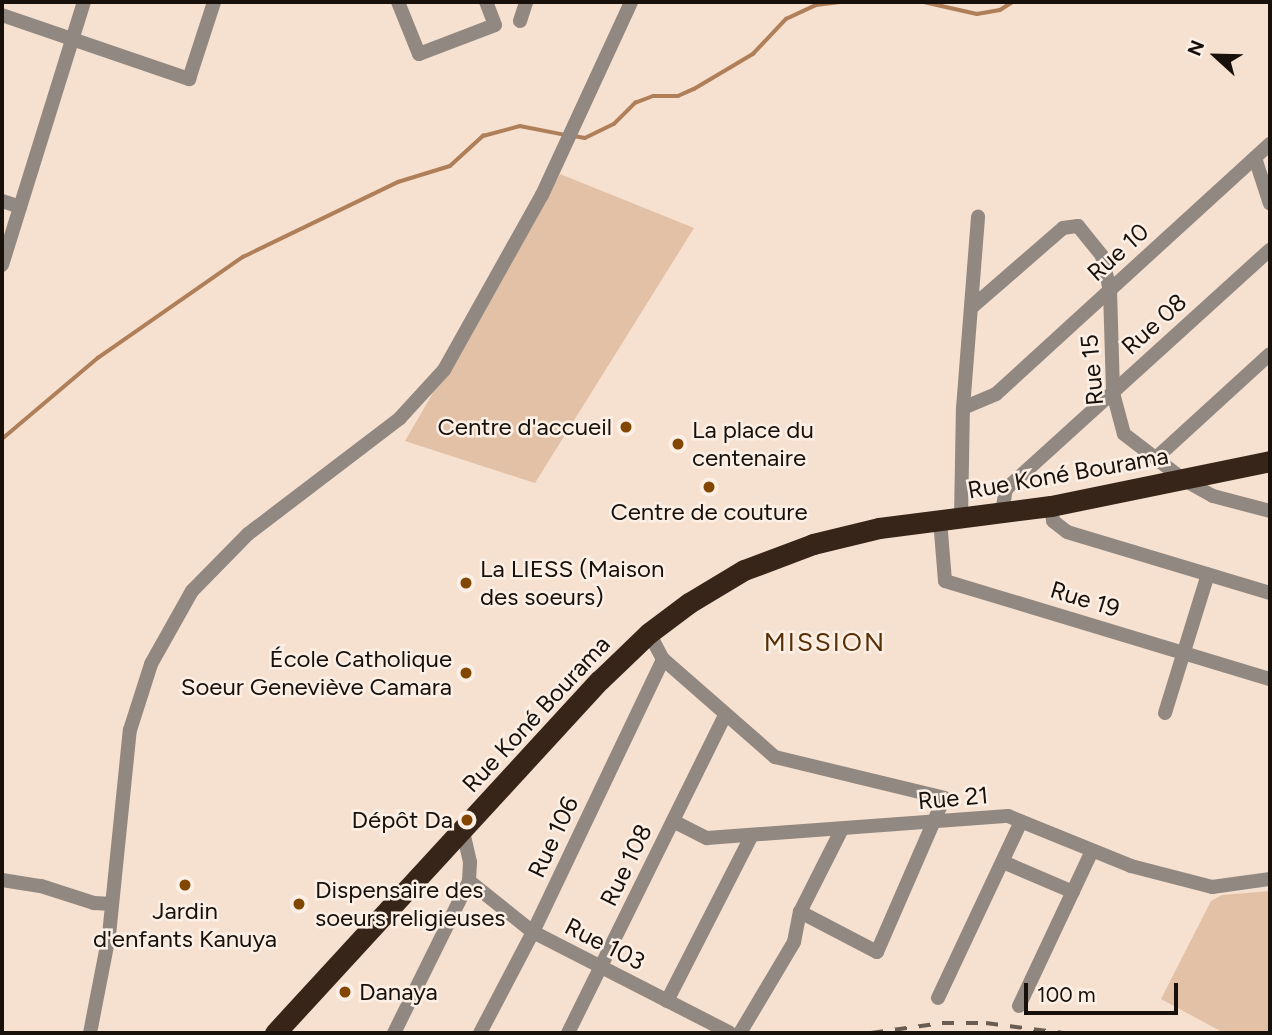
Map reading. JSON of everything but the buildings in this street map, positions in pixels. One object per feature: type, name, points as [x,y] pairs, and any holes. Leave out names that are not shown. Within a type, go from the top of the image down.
[{"type":"highway","name":"Rue Koné Bourama","points":[[275,1033],[292,1025],[600,680],[649,633],[688,603],[744,570],[780,555],[855,533],[1051,506],[1270,461]]},
{"type":"street","points":[[2,265],[84,2]]},
{"type":"street","points":[[2,15],[189,79],[214,2]]},
{"type":"street","points":[[398,2],[419,54],[495,25],[486,2]]},
{"type":"street","points":[[520,21],[526,2]]},
{"type":"street","points":[[90,1033],[112,904],[130,730],[151,664],[192,592],[248,534],[400,418],[444,370],[542,195],[631,2]]},
{"type":"street","name":"Rue 10","points":[[963,408],[996,394],[1270,144]]},
{"type":"street","points":[[1255,158],[1270,204]]},
{"type":"street","points":[[2,201],[20,207]]},
{"type":"street","points":[[951,519],[978,217]]},
{"type":"street","name":"Rue 15","points":[[971,308],[1063,228],[1078,226],[1102,256],[1110,290],[1113,393],[1124,434],[1184,480],[1213,496],[1270,511]]},
{"type":"street","name":"Rue 08","points":[[1002,513],[1006,489],[1270,250]]},
{"type":"street","points":[[1156,458],[1270,354]]},
{"type":"street","points":[[1051,506],[1053,522],[1067,533],[1270,593]]},
{"type":"street","name":"Rue 19","points":[[951,519],[945,581],[1270,678]]},
{"type":"street","points":[[1166,713],[1208,574]]},
{"type":"street","points":[[649,633],[663,659],[775,757],[944,798],[877,952],[800,912]]},
{"type":"street","name":"Rue 106","points":[[480,1033],[533,932],[663,659]]},
{"type":"street","name":"Rue 108","points":[[568,1033],[725,716]]},
{"type":"street","name":"Rue 21","points":[[673,821],[708,838],[934,824],[1008,816],[1131,866],[1212,887],[1270,879]]},
{"type":"street","points":[[938,998],[1021,822]]},
{"type":"street","points":[[740,1033],[794,942],[800,912],[842,829]]},
{"type":"street","points":[[394,1033],[469,881],[470,862],[463,831]]},
{"type":"street","points":[[667,1001],[752,835]]},
{"type":"street","points":[[1019,1006],[1092,850]]},
{"type":"street","points":[[1003,862],[1073,892]]},
{"type":"street","points":[[2,880],[41,886],[94,903],[112,904]]},
{"type":"street","name":"Rue 103","points":[[469,881],[533,932],[730,1033]]},
{"type":"shaded area","points":[[560,174],[694,228],[535,483],[405,441]]},
{"type":"shaded area","points":[[1270,891],[1270,1033],[1224,1033],[1161,999],[1211,901],[1222,895]]},
{"type":"waterway","points":[[574,136],[585,138],[614,124],[635,103],[653,96],[678,96],[694,89],[753,54],[786,19],[816,5],[840,2]]},
{"type":"waterway","points":[[924,2],[977,14],[1000,10],[1013,2]]},
{"type":"waterway","points":[[2,439],[98,358],[243,257],[398,182],[450,166],[483,136],[520,126],[566,135]]},
{"type":"railway","points":[[871,1033],[942,1023],[986,1023],[1063,1033]]},
{"type":"place","name":"Centre d'accueil","points":[[626,427]]},
{"type":"place","name":"La place du centenaire","points":[[678,444]]},
{"type":"place","name":"Centre de couture","points":[[709,487]]},
{"type":"place","name":"La LIESS (Maison des soeurs)","points":[[466,583]]},
{"type":"place","name":"École Catholique Soeur Geneviève Camara","points":[[466,673]]},
{"type":"place","name":"Dépôt Da","points":[[467,820]]},
{"type":"place","name":"Jardin d'enfants Kanuya","points":[[185,885]]},
{"type":"place","name":"Dispensaire des soeurs religieuses","points":[[299,904]]},
{"type":"place","name":"Danaya","points":[[345,992]]},
{"type":"district","name":"MISSION","points":[[825,643]]}]
